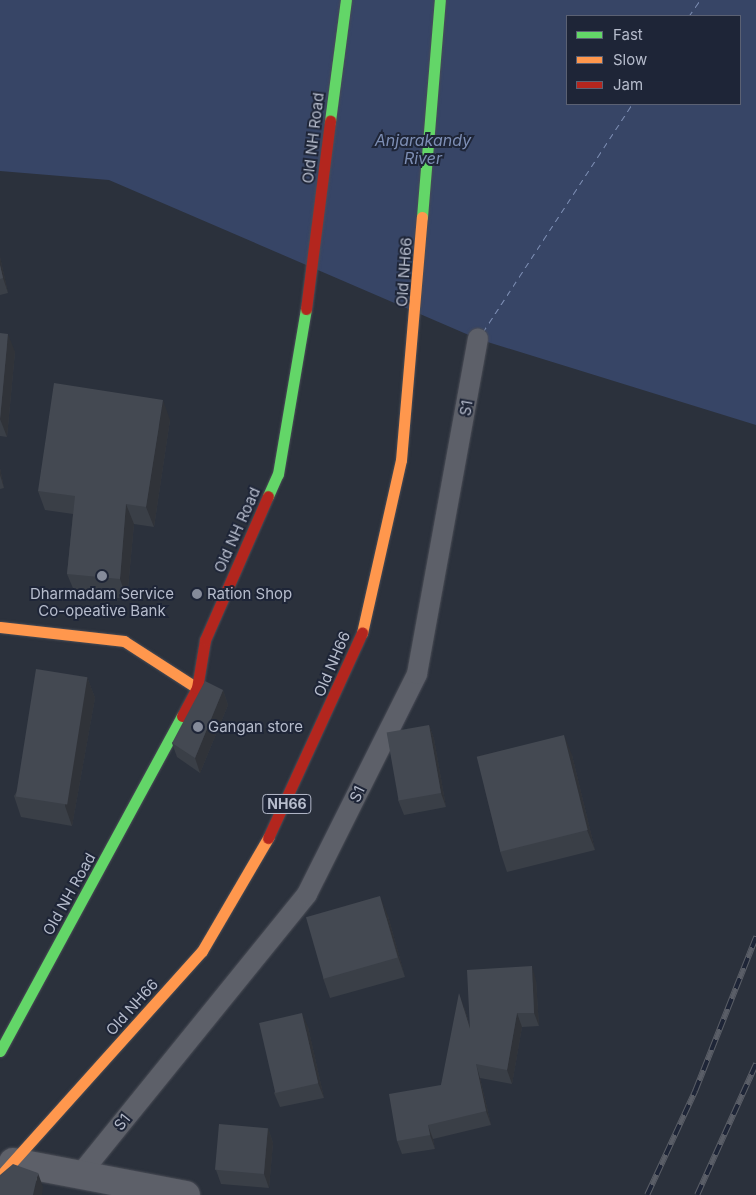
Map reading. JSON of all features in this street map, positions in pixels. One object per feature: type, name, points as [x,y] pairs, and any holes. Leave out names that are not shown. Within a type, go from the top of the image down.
[{"type":"main road","name":"Old NH Road","points":[[0,1052],[197,688],[205,640],[278,474],[301,348],[346,0]]},
{"type":"main road","name":"Old NH66","points":[[7,1169],[202,951],[284,810],[360,641],[400,460],[413,353],[440,0]]},
{"type":"main road","points":[[0,627],[124,641],[197,688]]},
{"type":"street","points":[[7,1169],[78,1177],[186,1195]]},
{"type":"lane","name":"S1","points":[[78,1177],[307,894],[416,674],[478,339]]},
{"type":"water","name":"Anjarakandy River","points":[[0,0],[756,0],[756,425],[478,339],[109,180],[0,171]]},
{"type":"building","points":[[0,265],[3,278],[0,279]]},
{"type":"building","points":[[0,333],[8,334],[0,419]]},
{"type":"building","points":[[54,383],[163,400],[146,507],[126,504],[120,579],[67,574],[75,496],[38,491]]},
{"type":"building","points":[[36,669],[87,677],[67,805],[16,796]]},
{"type":"building","points":[[205,681],[223,690],[195,758],[172,743]]},
{"type":"building","points":[[429,725],[441,793],[399,800],[387,732]]},
{"type":"building","points":[[564,735],[588,830],[500,852],[477,757]]},
{"type":"building","points":[[380,896],[398,958],[324,979],[306,917]]},
{"type":"building","points":[[532,966],[534,1013],[517,1013],[507,1070],[476,1064],[486,1111],[428,1125],[430,1135],[397,1141],[389,1094],[441,1085],[459,993],[470,1029],[467,970]]},
{"type":"building","points":[[302,1013],[318,1083],[275,1093],[259,1023]]},
{"type":"building","points":[[219,1124],[268,1128],[264,1174],[215,1170]]},
{"type":"building","points":[[13,1164],[38,1173],[33,1195],[0,1195],[0,1175]]},
{"type":"ferry route","points":[[690,15],[700,0]]},
{"type":"ferry route","points":[[483,332],[631,105]]},
{"type":"railway","points":[[647,1195],[695,1091],[756,937]]},
{"type":"railway","points":[[697,1195],[756,1064]]},
{"type":"traffic: fast","points":[[330,121],[346,0]]},
{"type":"traffic: fast","points":[[422,217],[440,0]]},
{"type":"traffic: fast","points":[[268,496],[278,474],[306,309]]},
{"type":"traffic: fast","points":[[0,1051],[182,716]]},
{"type":"traffic: slow","points":[[362,633],[401,460],[422,217]]},
{"type":"traffic: slow","points":[[0,627],[124,641],[197,688]]},
{"type":"traffic: slow","points":[[0,1176],[202,951],[268,838]]},
{"type":"traffic: jam","points":[[306,309],[330,121]]},
{"type":"traffic: jam","points":[[182,716],[197,688],[205,640],[268,496]]},
{"type":"traffic: jam","points":[[268,838],[362,633]]},
{"type":"place","name":"Dharmadam Service Co-opeative Bank","points":[[102,576]]},
{"type":"place","name":"Ration Shop","points":[[197,594]]},
{"type":"place","name":"Gangan store","points":[[198,727]]}]
